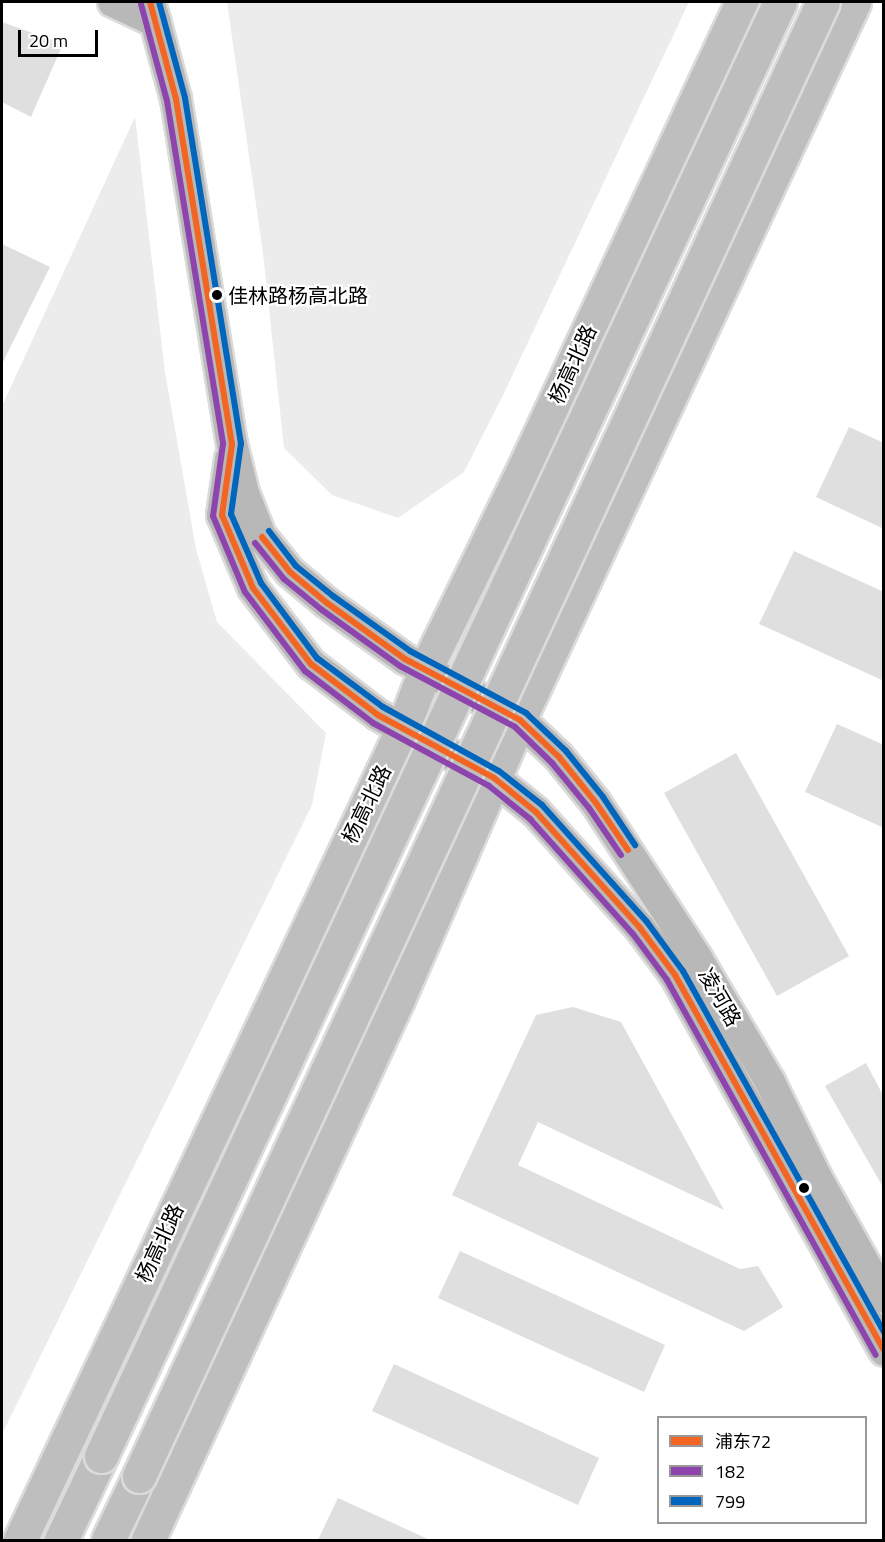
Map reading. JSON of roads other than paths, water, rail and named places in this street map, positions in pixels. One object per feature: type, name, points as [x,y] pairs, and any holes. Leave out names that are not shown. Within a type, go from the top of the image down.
[{"type":"main road","name":"杨高北路","points":[[20,1540],[403,728],[426,668],[524,468],[742,2]]},
{"type":"main road","name":"杨高北路","points":[[61,1540],[780,2]]},
{"type":"main road","points":[[108,1540],[823,2]]},
{"type":"main road","points":[[148,1540],[398,999],[520,720],[854,2]]},
{"type":"street","points":[[113,2],[153,12],[176,99],[232,444]]},
{"type":"street","name":"凌河路","points":[[232,444],[244,493],[261,536],[290,572],[327,603],[405,659],[426,668],[520,720],[559,758],[596,803],[647,877],[770,1082],[817,1178],[884,1298]]},
{"type":"street","name":"凌河路","points":[[232,444],[222,515],[253,588],[311,664],[378,715],[494,778],[536,812],[640,928],[675,975],[884,1351]]},
{"type":"place","name":"佳林路杨高北路","points":[[217,295]]}]
